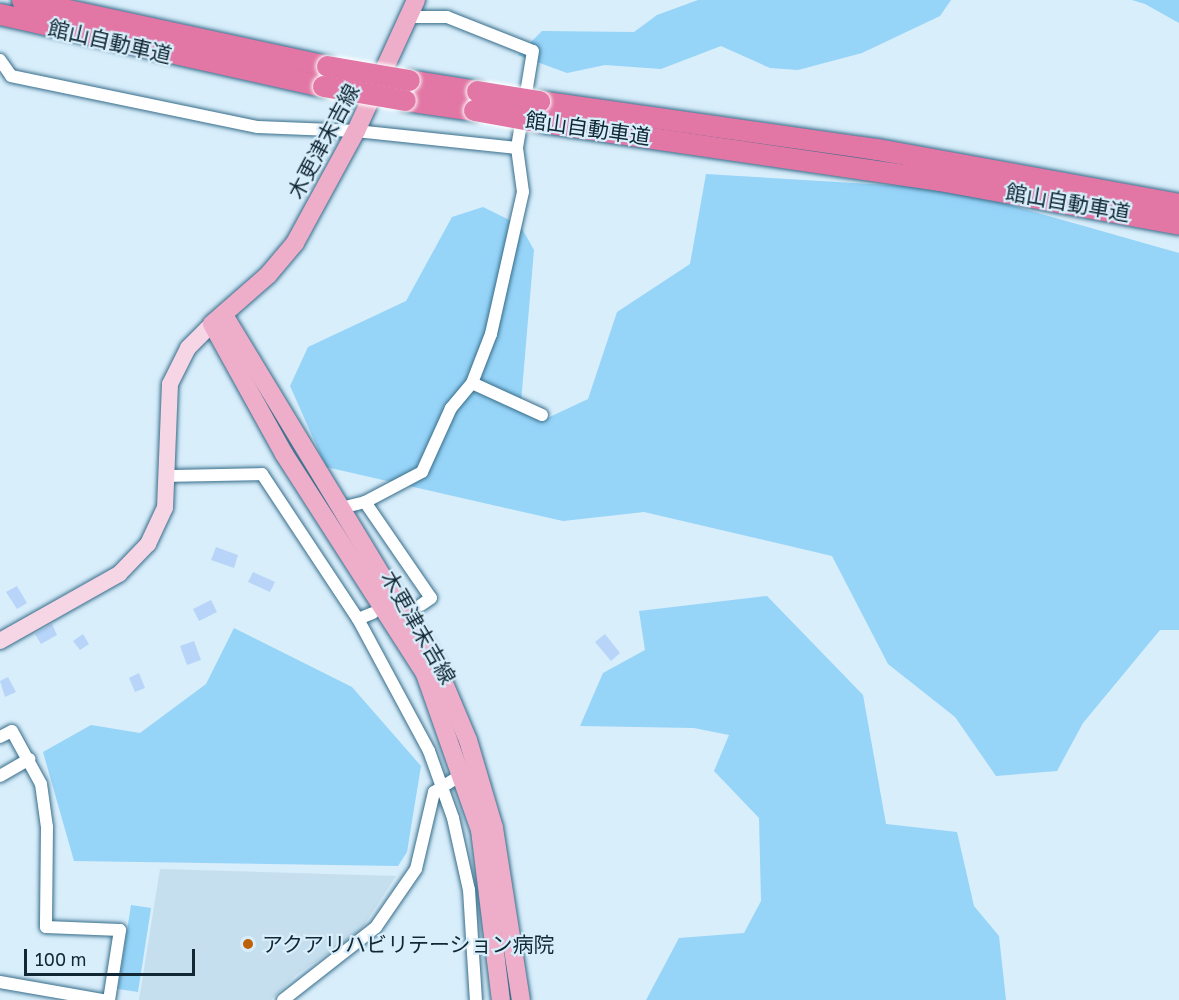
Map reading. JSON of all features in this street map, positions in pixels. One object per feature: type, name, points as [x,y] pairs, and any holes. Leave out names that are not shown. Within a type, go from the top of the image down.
[{"type":"highway","name":"館山自動車道","points":[[17,9],[180,47],[325,76],[929,178],[1179,224]]},
{"type":"highway","name":"館山自動車道","points":[[537,111],[878,149],[1179,204]]},
{"type":"main road","name":"木更津末吉線","points":[[218,320],[295,243],[356,131],[416,0]]},
{"type":"main road","name":"木更津末吉線","points":[[218,320],[341,508],[438,669],[468,740],[506,880],[521,1000]]},
{"type":"main road","name":"木更津末吉線","points":[[218,320],[284,454],[425,674],[464,773],[490,875],[501,1000]]},
{"type":"street","points":[[341,508],[364,502],[422,472],[451,408],[472,383],[509,274],[523,192],[517,148],[533,51],[447,17],[408,17]]},
{"type":"street","points":[[0,60],[12,75],[258,127],[356,131],[517,148]]},
{"type":"street","points":[[0,641],[135,560],[159,524],[168,476],[170,384],[188,348],[218,320]]},
{"type":"street","points":[[472,383],[542,415]]},
{"type":"street","points":[[168,476],[262,474],[358,619],[401,692],[442,784],[469,890],[476,1000]]},
{"type":"street","points":[[364,502],[431,598],[421,604]]},
{"type":"street","points":[[358,619],[373,613]]},
{"type":"street","points":[[0,737],[12,731],[30,759],[42,784],[47,827],[46,927],[120,930],[109,1000]]},
{"type":"street","points":[[0,776],[30,759]]},
{"type":"street","points":[[283,1000],[360,942],[403,892],[416,869],[434,792],[442,784],[464,773]]},
{"type":"street","points":[[0,982],[46,996],[103,1000]]},
{"type":"shaded area","points":[[698,0],[951,0],[940,16],[862,53],[798,70],[770,68],[721,46],[661,69],[605,65],[567,73],[518,55],[542,31],[634,32],[657,15]]},
{"type":"shaded area","points":[[1132,0],[1179,0],[1179,23],[1145,4]]},
{"type":"shaded area","points":[[706,174],[954,189],[1179,253],[1179,630],[1160,630],[1083,723],[1057,771],[996,776],[955,717],[888,664],[832,556],[644,512],[563,521],[326,467],[290,386],[308,347],[406,301],[452,217],[483,207],[520,225],[534,250],[521,402],[541,421],[588,399],[617,312],[690,264]]},
{"type":"shaded area","points":[[767,596],[863,695],[886,824],[957,832],[974,906],[999,936],[1006,1000],[646,1000],[679,938],[744,933],[761,901],[759,818],[714,771],[729,735],[694,728],[580,726],[603,673],[645,650],[639,611]]},
{"type":"shaded area","points":[[234,628],[352,687],[421,766],[407,852],[398,866],[74,861],[43,752],[91,725],[140,733],[206,684]]},
{"type":"shaded area","name":"アクアリハビリテーション病院","points":[[160,869],[396,876],[359,933],[296,975],[271,1000],[139,1000]]},
{"type":"shaded area","points":[[131,905],[151,908],[138,992],[118,989]]},
{"type":"building","points":[[216,547],[238,555],[234,568],[211,560]]},
{"type":"building","points":[[253,572],[275,582],[270,592],[248,582]]},
{"type":"building","points":[[17,586],[27,603],[17,609],[6,592]]},
{"type":"building","points":[[211,600],[217,612],[199,621],[193,609]]},
{"type":"building","points":[[52,624],[57,635],[41,644],[35,634]]},
{"type":"building","points":[[83,634],[89,644],[80,650],[73,641]]},
{"type":"building","points":[[605,634],[620,653],[611,661],[595,642]]},
{"type":"building","points":[[194,641],[201,660],[187,665],[180,646]]},
{"type":"building","points":[[139,673],[145,688],[135,692],[129,678]]},
{"type":"building","points":[[8,677],[16,692],[5,697],[0,681]]},
{"type":"place","name":"アクアリハビリテーション病院","points":[[248,944]]}]
